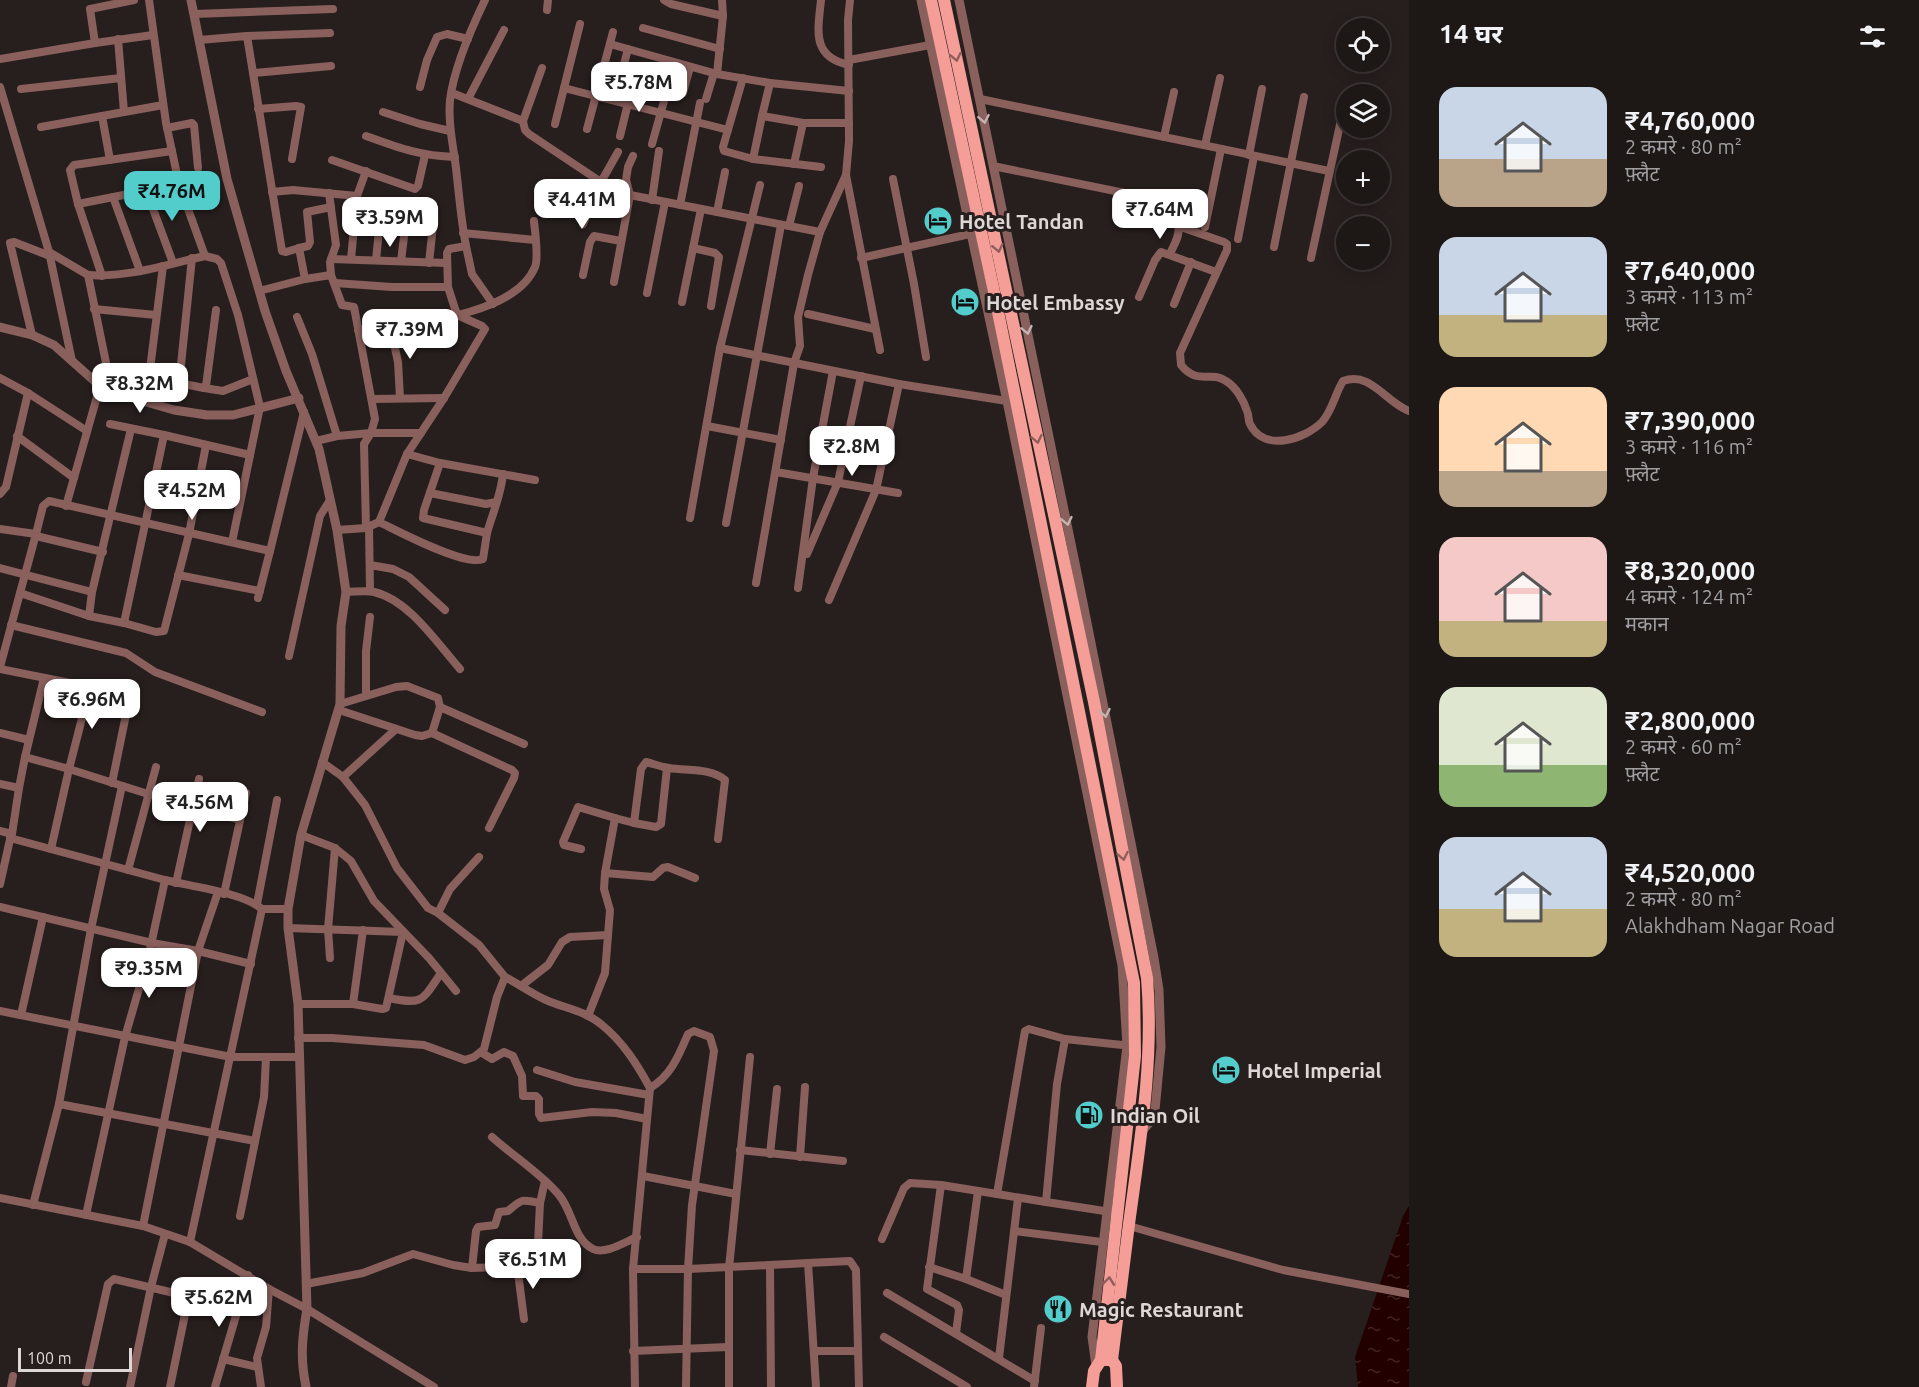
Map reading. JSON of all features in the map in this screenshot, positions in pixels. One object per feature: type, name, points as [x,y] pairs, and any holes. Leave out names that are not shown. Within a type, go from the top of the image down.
[{"type":"main road","points":[[931,0],[993,287],[1134,983],[1132,1046],[1112,1212],[1103,1362]]},
{"type":"main road","points":[[944,0],[1094,702],[1147,978],[1150,1017],[1149,1064],[1142,1131],[1129,1226],[1103,1362],[1092,1387]]},
{"type":"main road","points":[[1103,1362],[1117,1373],[1117,1387]]},
{"type":"street","points":[[95,43],[90,9],[134,0]]},
{"type":"street","points":[[149,0],[163,105],[179,184],[206,256]]},
{"type":"street","points":[[191,0],[227,179],[259,291],[286,371],[316,441],[337,530],[346,592],[341,626],[340,707],[301,835],[288,909],[288,928],[298,1004],[300,1057],[307,1309],[301,1347],[301,1364],[306,1387]]},
{"type":"street","points":[[485,0],[468,39],[451,95],[450,131],[463,233],[472,274],[493,304]]},
{"type":"street","points":[[547,10],[548,0]]},
{"type":"street","points":[[664,0],[723,16]]},
{"type":"street","points":[[680,205],[695,123],[715,74],[720,48],[722,0]]},
{"type":"street","points":[[821,0],[817,36],[823,50],[838,63],[849,63],[930,45]]},
{"type":"street","points":[[850,0],[846,176],[880,350]]},
{"type":"street","points":[[921,0],[1007,401],[1122,965],[1132,1046],[1065,1040],[1029,1029],[1025,1030],[997,1194]]},
{"type":"street","points":[[959,0],[1135,855],[1157,979],[1161,1047],[1156,1099],[1151,1121],[1142,1131]]},
{"type":"street","points":[[194,14],[333,9]]},
{"type":"street","points":[[555,124],[580,24]]},
{"type":"street","points":[[643,28],[720,48]]},
{"type":"street","points":[[468,99],[504,30]]},
{"type":"street","points":[[587,129],[614,32]]},
{"type":"street","points":[[199,40],[330,33]]},
{"type":"street","points":[[420,87],[427,60],[437,37],[447,34],[468,39]]},
{"type":"street","points":[[0,59],[153,35]]},
{"type":"street","points":[[247,36],[282,250],[286,252],[308,246],[310,242],[307,213],[331,207]]},
{"type":"street","points":[[118,39],[124,112]]},
{"type":"street","points":[[610,45],[715,74],[849,90]]},
{"type":"street","points":[[621,75],[628,50]]},
{"type":"street","points":[[671,81],[676,63]]},
{"type":"street","points":[[253,72],[331,66]]},
{"type":"street","points":[[683,93],[690,67]]},
{"type":"street","points":[[542,68],[523,121],[525,130],[601,182]]},
{"type":"street","points":[[21,89],[121,78]]},
{"type":"street","points":[[742,78],[723,147],[724,151],[753,159],[821,167]]},
{"type":"street","points":[[1205,145],[1220,78]]},
{"type":"street","points":[[753,159],[770,82]]},
{"type":"street","points":[[620,136],[633,83]]},
{"type":"street","points":[[0,87],[50,254],[72,361]]},
{"type":"street","points":[[564,88],[728,130]]},
{"type":"street","points":[[1238,239],[1262,89]]},
{"type":"street","points":[[1164,137],[1174,92]]},
{"type":"street","points":[[652,144],[666,94]]},
{"type":"street","points":[[451,95],[468,99],[523,121]]},
{"type":"street","points":[[1274,247],[1304,97]]},
{"type":"street","points":[[980,99],[1329,171]]},
{"type":"street","points":[[41,127],[163,105]]},
{"type":"street","points":[[258,110],[301,107],[292,159]]},
{"type":"street","points":[[383,112],[450,131]]},
{"type":"street","points":[[102,116],[110,160]]},
{"type":"street","points":[[762,116],[803,123],[849,123]]},
{"type":"street","points":[[167,128],[192,123],[194,125],[198,168]]},
{"type":"street","points":[[794,164],[803,123]]},
{"type":"street","points":[[366,136],[411,152],[455,157]]},
{"type":"street","points":[[1311,258],[1337,138]]},
{"type":"street","points":[[1205,227],[1221,149]]},
{"type":"street","points":[[102,276],[78,204],[70,170],[74,165],[172,151]]},
{"type":"street","points":[[652,200],[659,151]]},
{"type":"street","points":[[584,224],[601,182],[618,152]]},
{"type":"street","points":[[332,160],[415,189],[418,186],[425,155]]},
{"type":"street","points":[[614,282],[630,195],[626,180],[633,156]]},
{"type":"street","points":[[993,166],[1188,206]]},
{"type":"street","points":[[351,259],[357,196],[366,171]]},
{"type":"street","points":[[717,212],[725,172]]},
{"type":"street","points":[[756,583],[794,363],[800,346],[798,317],[820,232],[846,176]]},
{"type":"street","points":[[892,179],[914,284],[926,357]]},
{"type":"street","points":[[78,204],[179,184]]},
{"type":"street","points":[[690,518],[720,348],[760,185]]},
{"type":"street","points":[[726,523],[756,355],[785,225],[799,186]]},
{"type":"street","points":[[146,190],[173,263]]},
{"type":"street","points":[[272,192],[293,190],[357,196]]},
{"type":"street","points":[[329,192],[336,245],[331,259],[333,279],[342,305],[354,307],[375,419],[371,433],[364,444],[370,591]]},
{"type":"street","points":[[630,195],[820,232]]},
{"type":"street","points":[[113,197],[140,271]]},
{"type":"street","points":[[1165,201],[1165,211],[1172,216],[1178,226],[1178,234],[1170,254]]},
{"type":"street","points":[[647,293],[665,202]]},
{"type":"street","points":[[401,261],[408,205]]},
{"type":"street","points":[[682,302],[701,209]]},
{"type":"street","points":[[376,260],[380,220]]},
{"type":"street","points":[[358,330],[457,315],[500,301],[514,291],[536,265],[534,221]]},
{"type":"street","points":[[429,263],[433,225]]},
{"type":"street","points":[[1178,226],[1227,244],[1227,250],[1180,353],[1181,365],[1189,374],[1198,378],[1219,378],[1227,381],[1239,394],[1247,411],[1249,423],[1262,437],[1277,442],[1305,434],[1321,423],[1328,414],[1343,381],[1350,378],[1362,379],[1371,383],[1396,405],[1409,411]]},
{"type":"street","points":[[463,233],[535,240]]},
{"type":"street","points":[[861,258],[970,234]]},
{"type":"street","points":[[583,275],[590,242],[594,236],[621,241]]},
{"type":"street","points":[[32,335],[10,243],[14,242],[50,254],[88,275],[102,276],[140,271],[206,256],[218,259],[238,315],[260,407],[232,542]]},
{"type":"street","points":[[337,530],[368,527],[379,522],[407,454],[485,329],[457,315],[448,287],[449,249],[466,246]]},
{"type":"street","points":[[299,248],[305,279]]},
{"type":"street","points":[[693,248],[715,253],[719,257],[711,306]]},
{"type":"street","points":[[1139,297],[1161,252],[1216,272]]},
{"type":"street","points":[[178,384],[192,258]]},
{"type":"street","points":[[331,259],[447,263]]},
{"type":"street","points":[[1174,304],[1191,262]]},
{"type":"street","points":[[144,401],[163,266]]},
{"type":"street","points":[[88,275],[112,392]]},
{"type":"street","points":[[259,291],[305,279],[333,279],[392,287],[448,287]]},
{"type":"street","points":[[94,309],[156,315]]},
{"type":"street","points":[[204,388],[207,383],[216,310]]},
{"type":"street","points":[[808,314],[875,329]]},
{"type":"street","points":[[297,317],[312,354],[337,436]]},
{"type":"street","points":[[390,326],[398,362],[400,398]]},
{"type":"street","points":[[0,327],[32,335],[54,345],[100,386],[112,392],[174,410],[207,415],[233,415],[299,398]]},
{"type":"street","points":[[720,348],[899,384],[1007,401]]},
{"type":"street","points":[[798,588],[813,478],[833,371]]},
{"type":"street","points":[[802,564],[838,482],[861,376]]},
{"type":"street","points":[[149,377],[223,392],[253,379]]},
{"type":"street","points":[[0,378],[28,393],[87,432]]},
{"type":"street","points":[[829,600],[876,490],[899,384]]},
{"type":"street","points":[[66,506],[100,386]]},
{"type":"street","points":[[0,494],[6,487],[28,393]]},
{"type":"street","points":[[372,399],[444,398]]},
{"type":"street","points":[[178,574],[259,595],[304,411]]},
{"type":"street","points":[[110,424],[250,455]]},
{"type":"street","points":[[706,426],[781,440]]},
{"type":"street","points":[[89,616],[92,592],[131,429]]},
{"type":"street","points":[[316,441],[337,436],[371,433],[421,433]]},
{"type":"street","points":[[124,623],[147,524],[164,435]]},
{"type":"street","points":[[17,436],[74,478]]},
{"type":"street","points":[[20,593],[89,616],[156,632],[164,631],[189,534],[206,445]]},
{"type":"street","points":[[407,454],[440,463],[535,480]]},
{"type":"street","points":[[440,463],[423,518],[487,533]]},
{"type":"street","points":[[776,472],[898,493]]},
{"type":"street","points":[[379,522],[445,552],[463,559],[479,561],[483,559],[487,533],[496,502],[501,495],[503,474]]},
{"type":"street","points":[[430,493],[486,504],[496,502]]},
{"type":"street","points":[[290,656],[320,516],[330,500]]},
{"type":"street","points":[[112,783],[129,700],[90,687],[0,668],[44,503],[49,501],[270,551]]},
{"type":"street","points":[[0,529],[36,535],[103,552]]},
{"type":"street","points":[[370,565],[393,570],[409,578],[445,610]]},
{"type":"street","points":[[0,567],[92,592]]},
{"type":"street","points":[[346,592],[370,591],[389,597],[412,614],[460,669]]},
{"type":"street","points":[[366,695],[366,651],[370,617]]},
{"type":"street","points":[[11,625],[126,653],[155,672],[262,712]]},
{"type":"street","points":[[0,884],[25,757],[44,678]]},
{"type":"street","points":[[340,707],[366,695],[407,686],[438,698],[440,707],[432,733]]},
{"type":"street","points":[[51,849],[90,687]]},
{"type":"street","points":[[340,707],[396,729],[422,736],[432,733],[512,770],[515,773],[514,778],[489,828]]},
{"type":"street","points":[[440,707],[524,744]]},
{"type":"street","points":[[343,777],[396,729]]},
{"type":"street","points":[[0,733],[29,740]]},
{"type":"street","points":[[25,757],[240,820]]},
{"type":"street","points":[[322,762],[343,777],[374,820],[397,868],[428,908],[438,913],[479,945],[505,977],[546,1000],[588,1016],[601,1024],[637,1064],[650,1091],[633,1269],[635,1387]]},
{"type":"street","points":[[634,823],[641,769],[646,762],[667,768],[701,771],[725,780],[718,839]]},
{"type":"street","points":[[128,870],[156,767]]},
{"type":"street","points":[[581,849],[570,847],[563,842],[578,807],[634,823],[656,827],[661,825],[667,768]]},
{"type":"street","points":[[176,883],[199,779]]},
{"type":"street","points":[[0,784],[19,788]]},
{"type":"street","points":[[33,1205],[58,1104],[91,928],[122,786]]},
{"type":"street","points":[[143,1226],[198,951],[221,893],[246,793]]},
{"type":"street","points":[[190,1242],[251,964],[277,800]]},
{"type":"street","points":[[588,1016],[605,973],[610,910],[604,890],[604,873],[615,818]]},
{"type":"street","points":[[0,831],[51,849],[221,893],[259,907],[288,909]]},
{"type":"street","points":[[301,835],[335,848],[351,861],[374,901],[429,958],[456,991]]},
{"type":"street","points":[[330,958],[328,929],[335,848]]},
{"type":"street","points":[[438,913],[450,889],[479,857]]},
{"type":"street","points":[[604,873],[653,877],[668,867],[695,878]]},
{"type":"street","points":[[86,1215],[125,1037],[152,943],[165,880]]},
{"type":"street","points":[[0,907],[251,964]]},
{"type":"street","points":[[21,1015],[43,917]]},
{"type":"street","points":[[288,928],[403,933]]},
{"type":"street","points":[[354,1004],[363,930]]},
{"type":"street","points":[[298,1004],[354,1004],[382,1009],[387,1006],[403,933]]},
{"type":"street","points":[[522,986],[549,965],[562,942],[570,937],[608,935]]},
{"type":"street","points":[[389,998],[417,1001],[424,998],[441,974]]},
{"type":"street","points":[[298,1038],[332,1038],[424,1045],[465,1060],[482,1053],[484,1049],[497,997],[505,977]]},
{"type":"street","points":[[0,1011],[231,1057],[300,1057]]},
{"type":"street","points":[[537,1070],[575,1082],[650,1091],[662,1082],[674,1065],[688,1034],[694,1031],[710,1037],[714,1051],[694,1187],[688,1269],[686,1387]]},
{"type":"street","points":[[1046,1202],[1057,1084],[1065,1040]]},
{"type":"street","points":[[482,1053],[492,1059],[504,1052],[513,1056],[522,1076],[523,1096],[536,1096],[539,1099],[538,1114],[541,1118],[592,1112],[616,1113],[647,1119]]},
{"type":"street","points":[[240,1216],[264,1097],[266,1058]]},
{"type":"street","points":[[729,1387],[729,1268],[750,1058]]},
{"type":"street","points":[[800,1157],[805,1087]]},
{"type":"street","points":[[770,1154],[777,1089]]},
{"type":"street","points":[[58,1104],[164,1122],[255,1141]]},
{"type":"street","points":[[492,1137],[559,1194],[570,1211],[581,1240],[595,1250],[607,1250],[636,1237]]},
{"type":"street","points":[[740,1150],[843,1161]]},
{"type":"street","points":[[643,1176],[736,1194]]},
{"type":"street","points":[[306,1284],[372,1270],[413,1254],[472,1268],[517,1265],[527,1262],[536,1253],[544,1181]]},
{"type":"street","points":[[882,1239],[904,1188],[910,1183],[942,1185],[1112,1212],[1102,1242],[1092,1337],[1103,1362]]},
{"type":"street","points":[[942,1185],[929,1267],[928,1291],[957,1305],[956,1333]]},
{"type":"street","points":[[966,1279],[978,1191]]},
{"type":"street","points":[[0,1198],[143,1226],[190,1242],[307,1309],[434,1387]]},
{"type":"street","points":[[999,1358],[1018,1198]]},
{"type":"street","points":[[472,1268],[478,1227],[495,1225],[499,1212],[508,1211],[516,1202],[525,1200],[540,1203]]},
{"type":"street","points":[[1129,1226],[1283,1270],[1409,1294]]},
{"type":"street","points":[[1014,1231],[1102,1242]]},
{"type":"street","points":[[130,1387],[150,1287],[165,1234]]},
{"type":"street","points":[[633,1269],[729,1268],[850,1261],[856,1270],[859,1387]]},
{"type":"street","points":[[808,1263],[816,1387]]},
{"type":"street","points":[[517,1265],[524,1319]]},
{"type":"street","points":[[770,1265],[771,1387]]},
{"type":"street","points":[[929,1267],[1006,1295]]},
{"type":"street","points":[[215,1387],[248,1275]]},
{"type":"street","points":[[86,1382],[109,1281],[114,1279],[183,1295],[188,1300],[170,1387]]},
{"type":"street","points":[[261,1387],[257,1367],[266,1327],[269,1289]]},
{"type":"street","points":[[887,1293],[999,1358],[1035,1384],[1041,1328]]},
{"type":"street","points":[[884,1337],[967,1387]]},
{"type":"street","points":[[633,1351],[728,1347]]},
{"type":"street","points":[[815,1352],[858,1351]]},
{"type":"street","points":[[223,1359],[257,1367]]},
{"type":"street","points":[[10,1387],[13,1376]]},
{"type":"water","points":[[1409,1206],[1409,1387],[1358,1387],[1355,1357],[1403,1216]]},
{"type":"place","name":"Hotel Tandan","points":[[938,221]]},
{"type":"place","name":"Hotel Embassy","points":[[965,302]]},
{"type":"place","name":"Hotel Imperial","points":[[1226,1070]]},
{"type":"place","name":"Indian Oil","points":[[1089,1115]]},
{"type":"place","name":"Magic Restaurant","points":[[1058,1309]]}]
